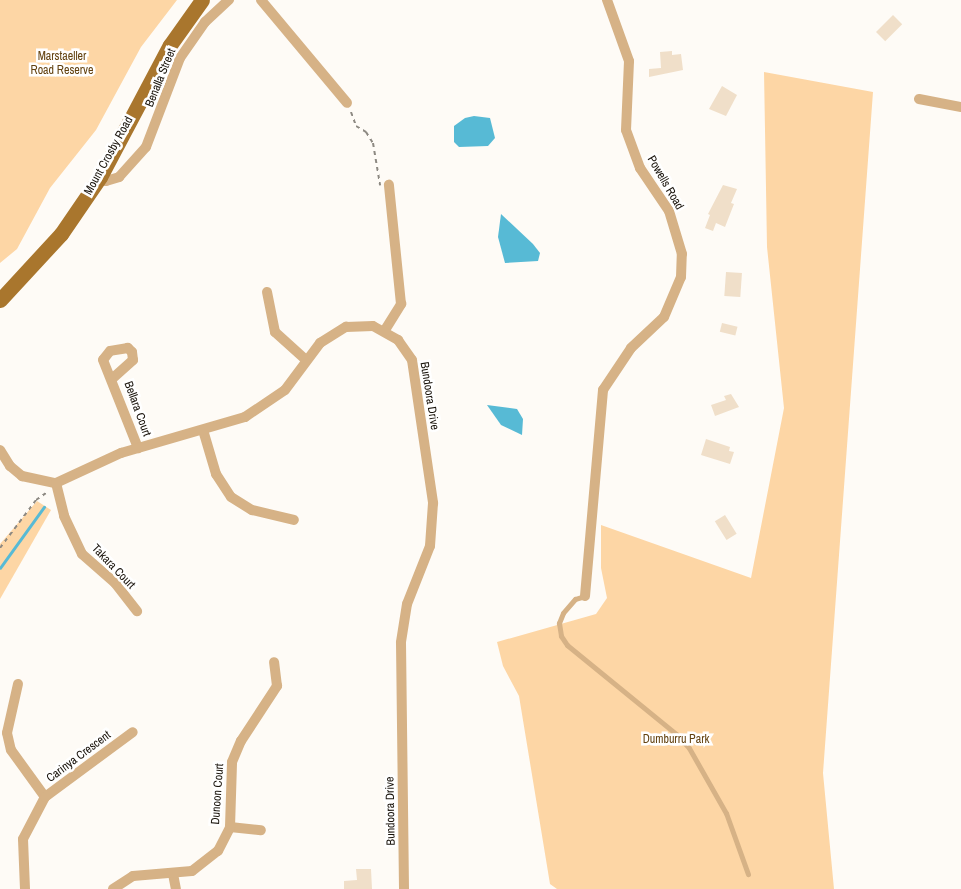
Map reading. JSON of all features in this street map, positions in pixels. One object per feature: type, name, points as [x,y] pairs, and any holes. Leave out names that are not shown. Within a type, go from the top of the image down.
[{"type":"main road","name":"Mount Crosby Road","points":[[0,300],[61,234],[100,177],[170,45],[202,0]]},
{"type":"street","name":"Benalla Street","points":[[100,177],[112,181],[119,176],[146,146],[180,58],[205,22],[229,0]]},
{"type":"street","points":[[261,0],[347,103]]},
{"type":"street","name":"Powells Road","points":[[586,596],[603,390],[631,348],[664,317],[681,277],[682,254],[669,211],[640,168],[626,130],[629,62],[607,0]]},
{"type":"street","points":[[919,99],[961,106]]},
{"type":"street","points":[[0,450],[10,466],[22,476],[56,483],[138,448],[245,417],[267,405],[286,390],[320,343],[346,327],[373,326],[385,330],[401,304],[389,187]]},
{"type":"street","points":[[267,292],[275,332],[306,360]]},
{"type":"street","name":"Bundoora Drive","points":[[385,330],[398,340],[412,360],[433,503],[430,546],[407,604],[401,643],[404,889]]},
{"type":"street","name":"Bellara Court","points":[[112,378],[138,448]]},
{"type":"street","points":[[203,430],[216,474],[231,497],[252,510],[294,520]]},
{"type":"street","name":"Takara Court","points":[[56,483],[64,516],[82,554],[115,583],[136,611]]},
{"type":"street","name":"Dunoon Court","points":[[112,889],[134,876],[151,872],[173,874],[192,871],[208,861],[218,851],[230,827],[232,762],[241,741],[277,686],[274,662]]},
{"type":"street","points":[[18,684],[7,733],[11,750],[45,798]]},
{"type":"street","name":"Carinya Crescent","points":[[25,889],[23,839],[45,798],[133,732]]},
{"type":"street","points":[[230,827],[261,830]]},
{"type":"street","points":[[173,874],[176,889]]},
{"type":"lane","points":[[586,596],[575,598],[563,613],[560,622],[561,636],[567,645],[676,734],[689,748],[726,813],[748,874]]},
{"type":"path","points":[[347,103],[356,126],[366,132],[373,143],[379,184],[389,187]]},
{"type":"path","points":[[0,548],[36,500],[46,493]]},
{"type":"green space","name":"Marstaeller Road Reserve","points":[[0,0],[177,0],[141,47],[96,130],[50,188],[17,249],[0,263]]},
{"type":"green space","name":"Dumburru Park","points":[[764,72],[873,92],[823,773],[834,889],[557,889],[550,884],[519,696],[503,666],[497,642],[596,614],[607,598],[601,568],[601,525],[751,578],[784,408],[767,247]]},
{"type":"green space","points":[[37,501],[51,510],[0,599],[0,544]]},
{"type":"water","points":[[474,116],[490,118],[495,138],[488,146],[459,147],[454,142],[454,126],[465,118]]},
{"type":"water","points":[[501,214],[533,244],[540,253],[538,261],[505,263],[498,237]]},
{"type":"water","points":[[487,405],[517,409],[523,419],[522,435],[501,425]]},
{"type":"building","points":[[893,15],[902,24],[885,41],[876,32]]},
{"type":"building","points":[[672,51],[672,55],[681,54],[683,70],[649,77],[649,69],[661,68],[660,52]]},
{"type":"building","points":[[722,86],[737,95],[726,116],[709,109]]},
{"type":"building","points":[[723,185],[737,189],[731,203],[734,204],[725,227],[716,223],[713,231],[705,228],[710,215],[708,214]]},
{"type":"building","points":[[726,272],[742,273],[740,297],[724,296]]},
{"type":"building","points":[[722,323],[738,327],[735,336],[720,332]]},
{"type":"building","points":[[731,394],[739,407],[715,416],[711,405],[726,400],[724,396]]},
{"type":"building","points":[[706,439],[730,447],[729,451],[734,452],[730,464],[701,455]]},
{"type":"building","points":[[725,515],[737,534],[726,540],[715,521]]},
{"type":"building","points":[[356,869],[371,869],[372,889],[344,889],[344,881],[357,880]]},
{"type":"waterway","points":[[0,568],[44,507]]}]
